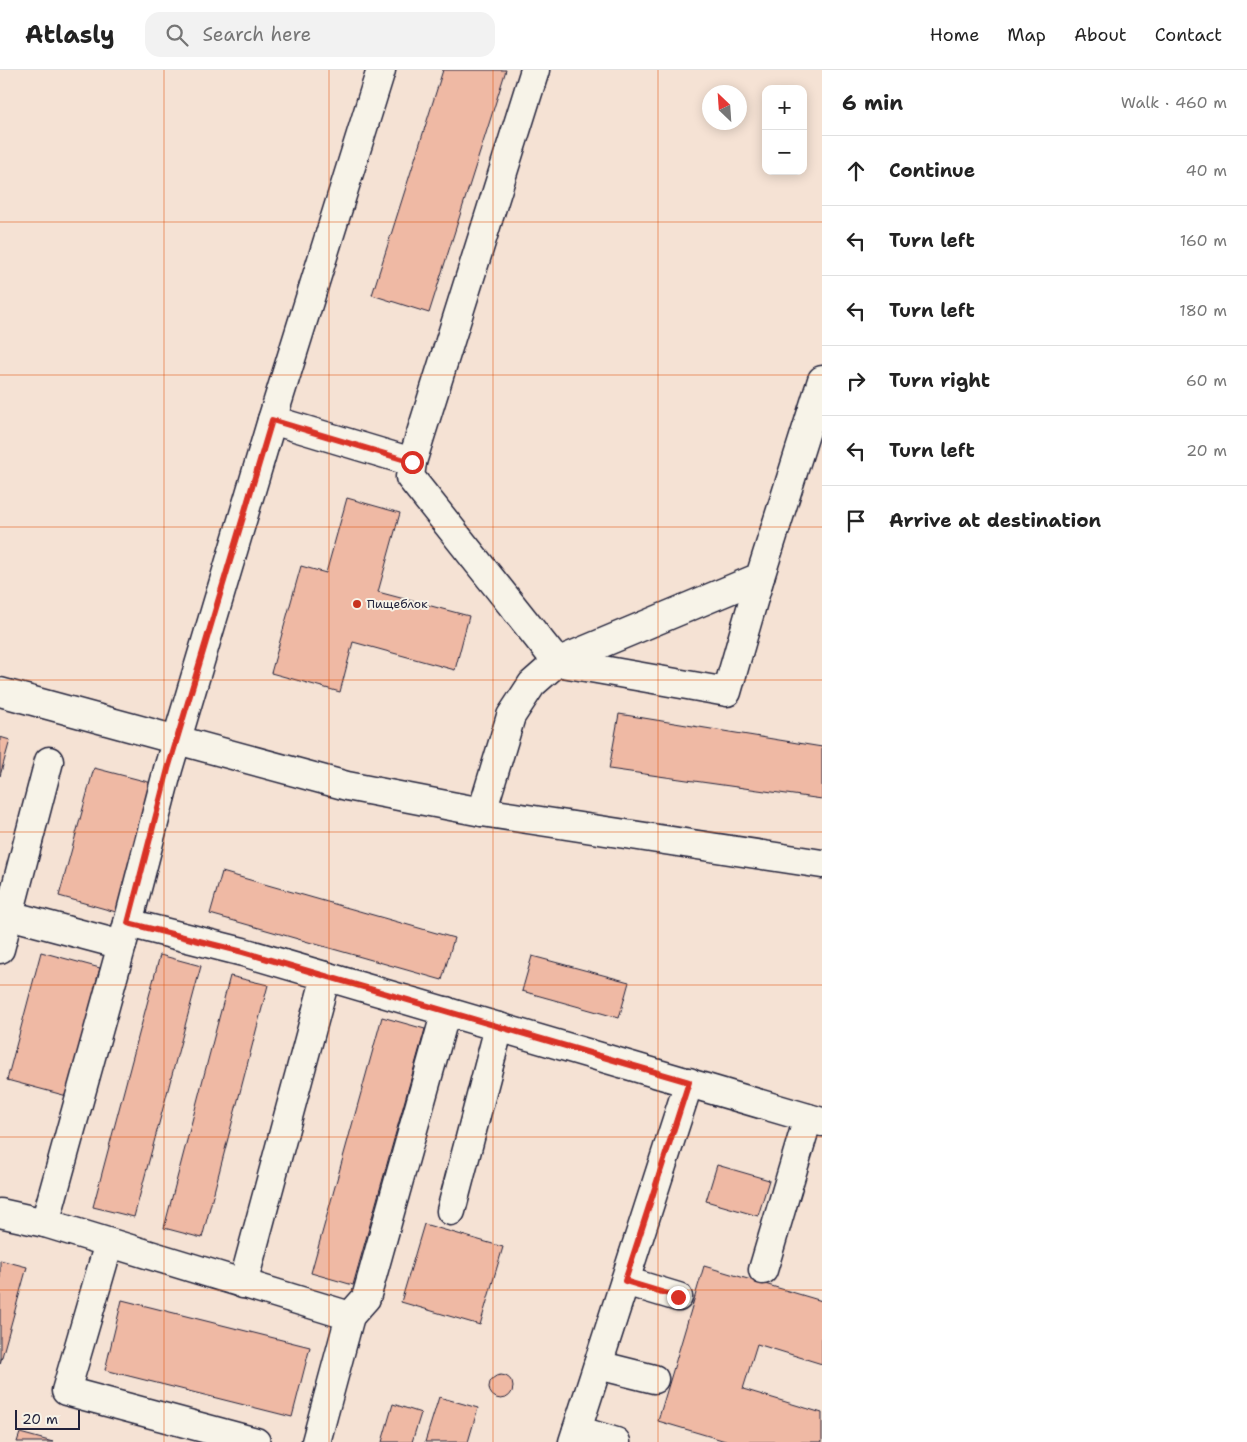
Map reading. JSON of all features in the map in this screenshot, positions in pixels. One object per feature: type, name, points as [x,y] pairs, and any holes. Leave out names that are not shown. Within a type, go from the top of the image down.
[{"type":"lane","points":[[46,1223],[168,769],[272,420],[381,70]]},
{"type":"lane","points":[[534,70],[412,462],[410,477],[557,662],[727,692],[760,577],[822,380]]},
{"type":"lane","points":[[272,420],[412,462]]},
{"type":"lane","points":[[482,812],[511,716],[532,684],[557,662],[760,577]]},
{"type":"lane","points":[[0,692],[347,786],[482,812],[822,864]]},
{"type":"lane","points":[[0,949],[49,761]]},
{"type":"lane","points":[[8,916],[243,952],[815,1120],[763,1270]]},
{"type":"lane","points":[[243,1284],[326,976]]},
{"type":"lane","points":[[316,1442],[350,1316],[366,1298],[446,1012]]},
{"type":"lane","points":[[451,1211],[499,1027]]},
{"type":"lane","points":[[616,1442],[575,1436],[689,1082]]},
{"type":"lane","points":[[0,1213],[46,1223],[350,1316]]},
{"type":"lane","points":[[109,1243],[66,1392],[256,1442]]},
{"type":"lane","points":[[625,1281],[678,1297]]},
{"type":"lane","points":[[598,1364],[654,1379]]},
{"type":"building","points":[[443,70],[506,70],[429,313],[372,295]]},
{"type":"building","name":"Пищеблок","points":[[347,498],[400,513],[378,592],[469,616],[455,670],[353,642],[340,692],[271,673],[301,566],[326,573]]},
{"type":"building","points":[[619,714],[822,747],[822,799],[609,769]]},
{"type":"building","points":[[0,737],[10,740],[0,776]]},
{"type":"building","points":[[94,768],[152,783],[116,912],[59,896]]},
{"type":"building","points":[[222,872],[454,938],[442,980],[210,914]]},
{"type":"building","points":[[41,952],[100,968],[67,1096],[7,1080]]},
{"type":"building","points":[[160,955],[201,966],[134,1217],[93,1207]]},
{"type":"building","points":[[532,956],[629,982],[619,1018],[522,991]]},
{"type":"building","points":[[230,976],[268,985],[202,1238],[164,1228]]},
{"type":"building","points":[[382,1017],[425,1029],[353,1285],[311,1273]]},
{"type":"building","points":[[717,1165],[769,1180],[758,1216],[706,1201]]},
{"type":"building","points":[[424,1224],[503,1247],[480,1325],[401,1302]]},
{"type":"building","points":[[0,1260],[27,1267],[0,1364]]},
{"type":"building","points":[[704,1266],[822,1301],[822,1364],[757,1344],[743,1389],[822,1413],[822,1442],[729,1442],[658,1421]]},
{"type":"building","points":[[122,1300],[310,1347],[292,1417],[105,1370]]},
{"type":"building","points":[[501,1375],[510,1378],[513,1387],[510,1396],[501,1399],[492,1396],[489,1387],[492,1378]]},
{"type":"building","points":[[439,1397],[478,1408],[468,1442],[425,1442]]},
{"type":"building","points":[[393,1404],[421,1413],[412,1442],[382,1442]]},
{"type":"building","points":[[20,1433],[53,1442],[17,1442]]},
{"type":"place","name":"Пищеблок","points":[[357,604]]},
{"type":"route","points":[[412,462],[272,420],[168,769],[128,923],[243,952],[689,1082],[625,1281],[678,1297]]}]
